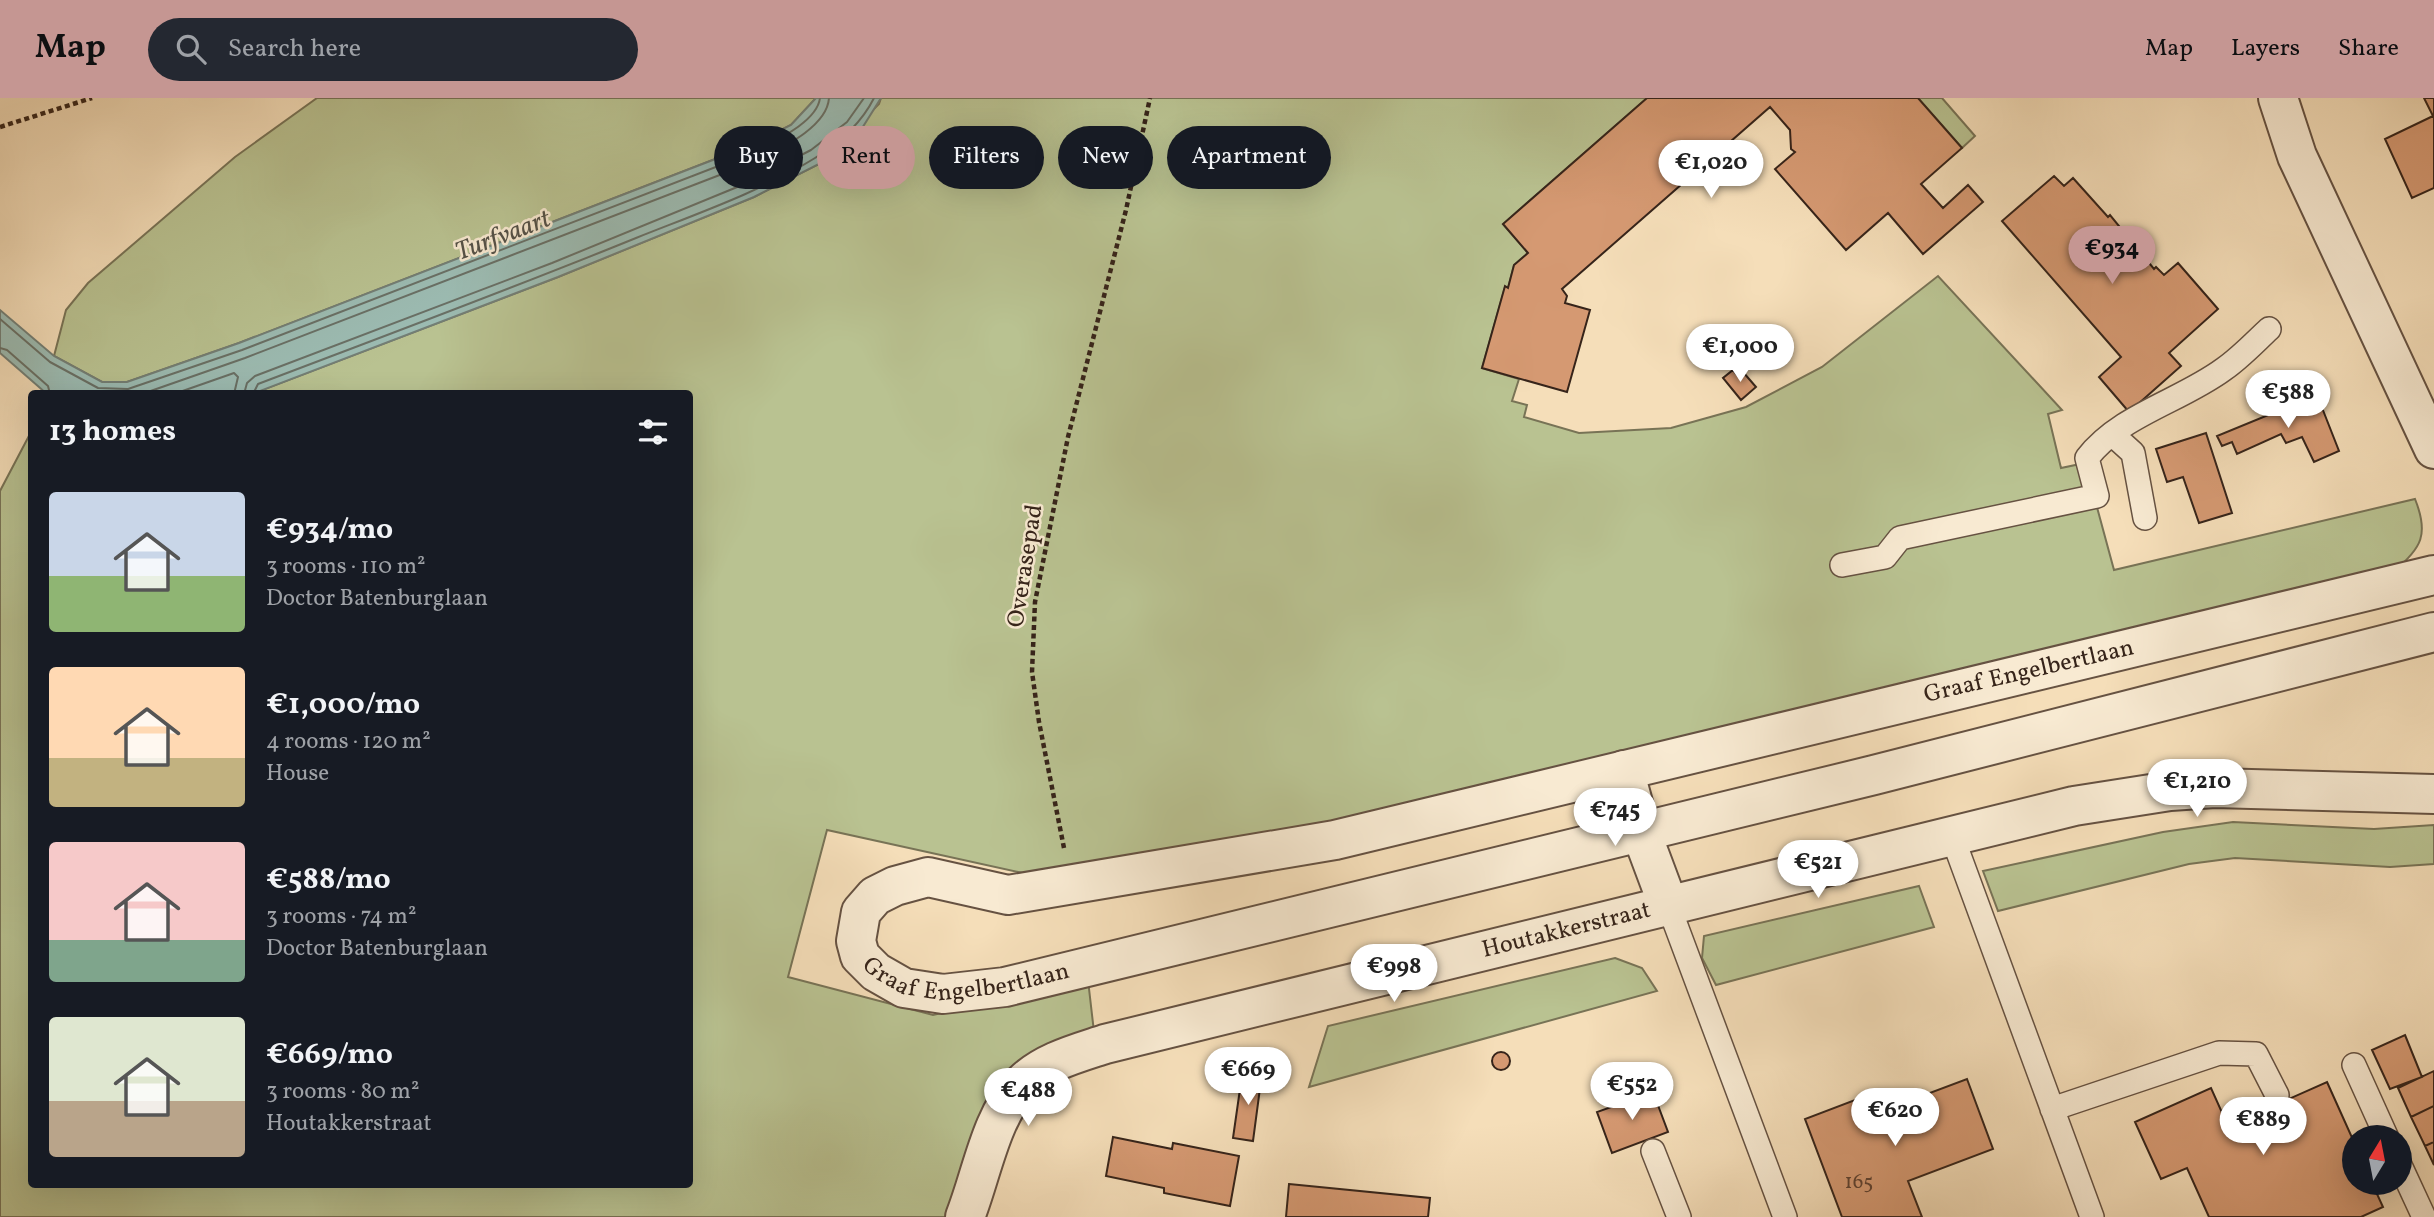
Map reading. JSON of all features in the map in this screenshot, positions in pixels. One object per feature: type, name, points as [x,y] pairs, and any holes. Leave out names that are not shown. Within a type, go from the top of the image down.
[{"type":"street","points":[[2278,98],[2298,156],[2379,352],[2434,449]]},
{"type":"street","name":"Graaf Engelbertlaan","points":[[2434,575],[1335,840],[1008,895],[928,877],[895,886],[876,895],[861,912],[856,941],[860,956],[876,972],[904,988],[943,994],[974,992],[1641,832],[2434,632]]},
{"type":"street","points":[[1624,770],[1641,832],[1669,907],[2074,806],[2169,791],[2263,787],[2388,795],[2434,794]]},
{"type":"street","name":"Houtakkerstraat","points":[[975,1211],[1003,1110],[1024,1082],[1070,1055],[1669,907]]},
{"type":"lane","points":[[1842,565],[1885,556],[1900,538],[2097,496],[2087,458],[2112,434],[2224,369],[2269,329]]},
{"type":"lane","points":[[2112,434],[2133,453],[2146,519]]},
{"type":"lane","points":[[1952,836],[2090,1212]]},
{"type":"lane","points":[[1669,907],[1785,1217]]},
{"type":"lane","points":[[2052,1110],[2219,1053],[2256,1054],[2277,1095]]},
{"type":"lane","points":[[2354,1065],[2382,1125]]},
{"type":"lane","points":[[1653,1150],[1679,1217]]},
{"type":"lane","points":[[2412,1191],[2424,1217]]},
{"type":"path","points":[[0,127],[92,98]]},
{"type":"path","name":"Overasepad","points":[[1071,886],[1038,722],[1032,672],[1035,602],[1068,437],[1126,210],[1150,98]]},
{"type":"green space","points":[[317,98],[816,98],[789,126],[714,126],[714,160],[239,343],[127,382],[102,382],[54,356],[66,310],[88,283],[235,157]]},
{"type":"green space","points":[[881,98],[1647,98],[1503,224],[1528,253],[1514,265],[1508,288],[1505,287],[1482,368],[1519,379],[1512,401],[1527,405],[1524,417],[1579,433],[1671,428],[1746,407],[1822,367],[1938,276],[2062,410],[2048,414],[2061,468],[2085,463],[2114,570],[2415,499],[2422,522],[2420,540],[2411,555],[2394,571],[1496,786],[1054,880],[827,830],[788,977],[933,1015],[1088,980],[1094,1032],[1015,1067],[984,1106],[950,1217],[0,1217],[0,491],[28,438],[28,1188],[693,1188],[693,390],[262,390],[558,277],[770,189],[803,189],[803,172],[817,165],[817,189],[915,189],[915,126],[857,126],[879,104]]},
{"type":"green space","points":[[1918,98],[1942,98],[1975,136],[1962,148]]},
{"type":"green space","points":[[2233,822],[2374,829],[2434,825],[2434,864],[2390,867],[2235,858],[2189,864],[1998,911],[1983,871],[2163,832]]},
{"type":"green space","points":[[1919,886],[1934,927],[1716,985],[1702,958],[1704,936]]},
{"type":"green space","points":[[1615,958],[1642,968],[1657,991],[1309,1087],[1328,1026]]},
{"type":"water","points":[[816,98],[881,98],[863,126],[817,126],[817,165],[803,172],[803,126],[789,126]]},
{"type":"water","points":[[714,160],[714,189],[770,189],[558,277],[262,390],[42,390],[0,353],[0,310],[54,356],[102,382],[127,382],[239,343]]},
{"type":"building","points":[[1647,98],[1918,98],[1962,148],[1921,184],[1943,208],[1968,185],[1983,202],[1923,254],[1888,213],[1846,250],[1775,169],[1795,152],[1791,149],[1790,130],[1770,107],[1562,289],[1567,296],[1565,303],[1590,310],[1567,392],[1482,368],[1505,286],[1508,288],[1514,265],[1528,253],[1503,224]]},
{"type":"building","points":[[2424,98],[2434,98],[2434,188],[2412,198],[2385,139],[2433,116]]},
{"type":"building","points":[[2054,176],[2064,186],[2073,178],[2108,217],[2110,215],[2154,269],[2156,267],[2164,275],[2178,263],[2218,309],[2169,353],[2181,366],[2129,412],[2099,377],[2121,357],[2002,221]]},
{"type":"building","points":[[1733,370],[1738,376],[1743,372],[1756,387],[1741,400],[1723,378]]},
{"type":"building","points":[[2317,395],[2339,451],[2314,462],[2302,437],[2286,443],[2281,434],[2237,454],[2232,442],[2222,446],[2217,436]]},
{"type":"building","points":[[2206,433],[2232,513],[2199,523],[2183,477],[2167,482],[2156,449]]},
{"type":"building","points":[[2405,1035],[2422,1077],[2390,1089],[2372,1050]]},
{"type":"building","points":[[1497,1052],[1505,1052],[1510,1061],[1508,1068],[1497,1070],[1492,1065],[1492,1057]]},
{"type":"building","points":[[1249,1071],[1262,1073],[1253,1141],[1233,1138],[1241,1082],[1247,1082]]},
{"type":"building","points":[[2434,1071],[2434,1106],[2411,1117],[2398,1088]]},
{"type":"building","points":[[1967,1079],[1993,1149],[1908,1181],[1922,1217],[1842,1217],[1805,1119],[1876,1092],[1882,1111]]},
{"type":"building","points":[[2327,1082],[2346,1125],[2342,1125],[2342,1195],[2378,1195],[2383,1207],[2361,1217],[2209,1217],[2187,1168],[2161,1179],[2135,1122],[2211,1088],[2228,1126]]},
{"type":"building","points":[[1653,1092],[1668,1132],[1612,1153],[1597,1112]]},
{"type":"building","points":[[2434,1106],[2434,1142],[2425,1146],[2411,1117]]},
{"type":"building","points":[[1113,1137],[1172,1149],[1173,1143],[1239,1156],[1230,1206],[1164,1193],[1164,1188],[1106,1176]]},
{"type":"building","points":[[2434,1142],[2434,1165],[2425,1146]]},
{"type":"building","points":[[1289,1184],[1430,1198],[1428,1217],[1286,1217]]},
{"type":"water label","name":"Turfvaart","points":[[503,236]]}]
